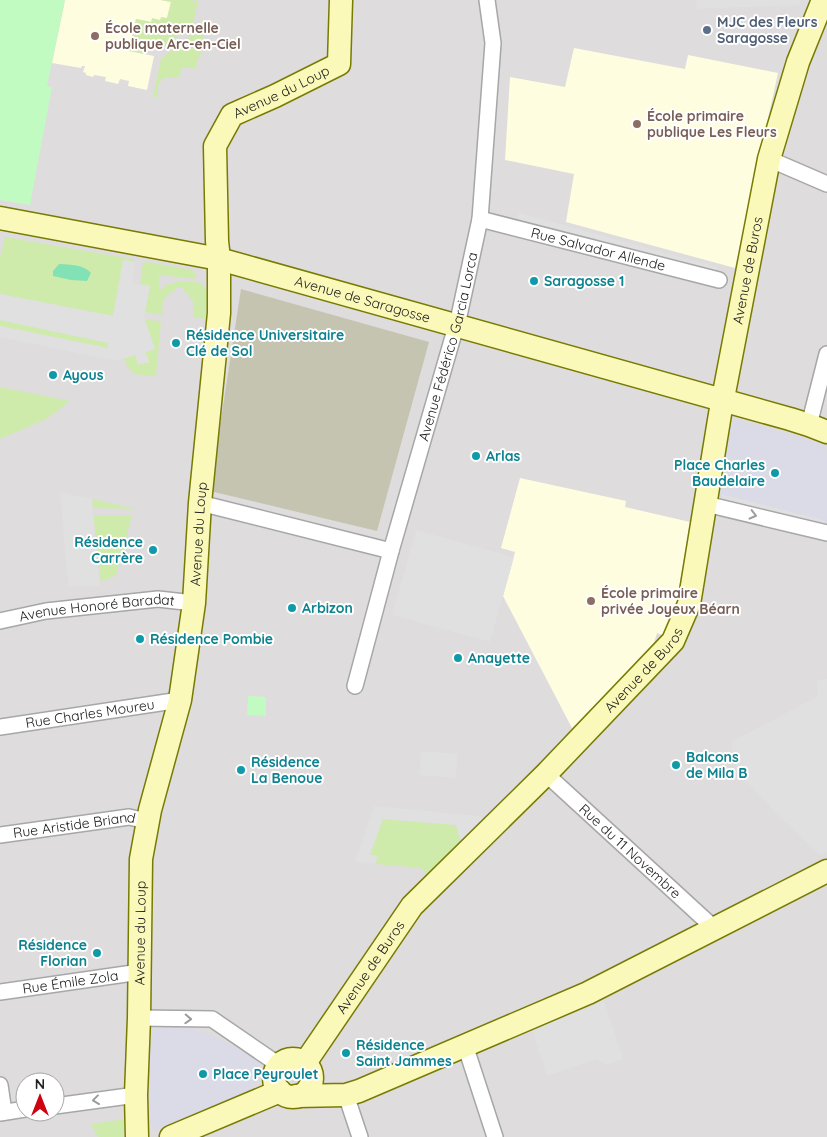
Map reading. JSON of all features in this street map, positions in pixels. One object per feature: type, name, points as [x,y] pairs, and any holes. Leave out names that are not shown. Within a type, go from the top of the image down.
[{"type":"street","name":"Avenue du Loup","points":[[137,1137],[136,1096],[141,859],[147,821],[180,700],[194,603],[200,503],[219,313],[215,146],[232,115],[339,64],[341,0]]},
{"type":"street","name":"Avenue Fédérico Garcia Lorca","points":[[355,686],[391,551],[456,326],[480,219],[493,43],[487,0]]},
{"type":"street","name":"Avenue de Buros","points":[[308,1069],[412,906],[546,774],[673,641],[688,604],[722,400],[769,159],[798,62],[823,0]]},
{"type":"street","points":[[769,159],[827,184]]},
{"type":"street","name":"Avenue de Saragosse","points":[[0,218],[219,259],[722,400]]},
{"type":"street","name":"Rue Salvador Allende","points":[[480,219],[719,280]]},
{"type":"street","points":[[722,400],[818,428],[827,354]]},
{"type":"street","points":[[200,503],[391,551]]},
{"type":"street","points":[[706,504],[827,533]]},
{"type":"street","name":"Avenue Honoré Baradat","points":[[0,621],[46,611],[158,599],[194,603]]},
{"type":"street","name":"Rue Charles Moureu","points":[[0,727],[180,700]]},
{"type":"street","name":"Rue du 11 Novembre","points":[[546,774],[714,928]]},
{"type":"street","name":"Rue Aristide Briand","points":[[0,835],[129,817],[147,821]]},
{"type":"street","points":[[360,1137],[346,1095],[308,1069],[300,1060],[288,1060],[279,1065],[274,1076],[275,1082],[277,1087],[288,1094],[346,1095],[588,993],[827,871]]},
{"type":"street","name":"Rue Émile Zola","points":[[0,992],[140,972]]},
{"type":"street","points":[[139,1018],[212,1019],[279,1065]]},
{"type":"street","points":[[465,1045],[495,1137]]},
{"type":"street","points":[[170,1137],[288,1094],[306,1091],[312,1080],[308,1069]]},
{"type":"street","points":[[0,1085],[2,1113],[15,1111]]},
{"type":"street","points":[[65,1105],[136,1096]]},
{"type":"shaded area","points":[[0,0],[827,0],[827,1137],[0,1137]]},
{"type":"shaded area","name":"École maternelle publique Arc-en-Ciel","points":[[65,0],[161,0],[171,2],[167,19],[151,22],[136,19],[129,51],[154,56],[147,90],[128,86],[129,81],[120,79],[118,84],[105,81],[106,77],[86,75],[83,72],[85,66],[81,68],[52,63]]},
{"type":"shaded area","points":[[696,0],[801,0],[799,5],[697,9]]},
{"type":"shaded area","name":"École primaire publique Les Fleurs","points":[[574,48],[685,69],[688,55],[778,73],[735,268],[566,222],[574,174],[505,160],[510,77],[565,87]]},
{"type":"shaded area","points":[[519,213],[717,267],[715,275],[517,220]]},
{"type":"shaded area","points":[[123,260],[135,262],[132,283],[150,286],[144,317],[155,349],[145,352],[150,362],[138,365],[135,355],[116,361],[0,337],[0,326],[108,348],[108,343],[0,320],[0,294],[113,316]]},
{"type":"shaded area","points":[[241,289],[429,342],[377,531],[210,491]]},
{"type":"shaded area","name":"Place Charles Baudelaire","points":[[736,420],[823,445],[827,450],[827,525],[823,520],[721,494],[724,505],[717,503],[730,424]]},
{"type":"shaded area","name":"École primaire privée Joyeux Béarn","points":[[520,478],[626,501],[625,507],[690,522],[676,606],[668,626],[662,635],[657,633],[653,647],[572,728],[503,596],[515,552],[501,548]]},
{"type":"shaded area","points":[[60,492],[92,499],[100,586],[68,587]]},
{"type":"shaded area","points":[[720,494],[823,520],[827,525],[827,530],[724,505]]},
{"type":"shaded area","points":[[416,530],[514,557],[490,642],[392,615]]},
{"type":"shaded area","points":[[827,679],[827,852],[820,855],[773,810],[737,771],[731,742],[818,696],[817,681]]},
{"type":"shaded area","points":[[421,751],[458,754],[456,778],[419,775]]},
{"type":"shaded area","points":[[374,806],[479,816],[487,822],[461,843],[456,825],[383,819],[370,855],[378,856],[375,864],[355,862]]},
{"type":"shaded area","points":[[603,997],[623,1059],[607,1065],[596,1059],[547,1076],[532,1029]]},
{"type":"shaded area","name":"Place Peyroulet","points":[[165,1026],[191,1029],[215,1037],[256,1058],[259,1062],[260,1070],[253,1087],[245,1094],[166,1127],[155,1128],[149,1123],[148,1119],[149,1036],[152,1031]]},
{"type":"green space","points":[[0,0],[65,0],[47,86],[52,87],[30,205],[0,200]]},
{"type":"green space","points":[[161,0],[198,0],[193,25],[164,47],[148,45],[147,54],[129,51],[136,19],[151,22],[152,18],[160,20],[161,17],[167,18],[171,2]]},
{"type":"green space","points":[[202,20],[207,21],[200,58],[198,58],[195,69],[182,67],[179,78],[164,78],[159,84],[157,97],[153,97],[161,59],[200,28]]},
{"type":"green space","points":[[5,237],[132,259],[135,262],[125,260],[113,316],[0,294],[0,258]]},
{"type":"green space","points":[[148,262],[192,270],[196,274],[196,279],[159,275],[159,292],[172,283],[201,283],[208,292],[206,319],[193,317],[194,303],[186,292],[183,291],[183,288],[175,287],[175,291],[172,291],[163,300],[162,315],[145,312],[150,286],[140,284],[143,263]]},
{"type":"green space","points":[[59,264],[81,266],[91,273],[87,281],[53,276],[53,271]]},
{"type":"green space","points":[[0,320],[109,343],[108,348],[0,326]]},
{"type":"green space","points":[[145,320],[161,321],[156,376],[134,374],[127,366],[124,358],[155,349]]},
{"type":"green space","points":[[0,387],[70,401],[48,418],[0,439]]},
{"type":"green space","points":[[92,499],[135,509],[93,508]]},
{"type":"green space","points":[[93,515],[132,515],[116,575],[101,582]]},
{"type":"green space","points":[[248,696],[266,697],[266,716],[247,715]]},
{"type":"green space","points":[[382,819],[456,825],[461,843],[426,875],[422,868],[375,864],[378,856],[370,856]]},
{"type":"green space","points":[[126,1119],[123,1137],[98,1137],[91,1124]]},
{"type":"place","name":"MJC des Fleurs Saragosse","points":[[707,30]]},
{"type":"place","name":"École maternelle publique Arc-en-Ciel","points":[[95,36]]},
{"type":"place","name":"École primaire publique Les Fleurs","points":[[637,124]]},
{"type":"place","name":"Saragosse 1","points":[[534,281]]},
{"type":"place","name":"Résidence Universitaire Clé de Sol","points":[[176,343]]},
{"type":"place","name":"Ayous","points":[[53,375]]},
{"type":"place","name":"Arlas","points":[[476,456]]},
{"type":"place","name":"Place Charles Baudelaire","points":[[775,473]]},
{"type":"place","name":"Résidence Carrère","points":[[153,550]]},
{"type":"place","name":"École primaire privée Joyeux Béarn","points":[[591,601]]},
{"type":"place","name":"Arbizon","points":[[292,608]]},
{"type":"place","name":"Résidence Pombie","points":[[140,639]]},
{"type":"place","name":"Anayette","points":[[458,658]]},
{"type":"place","name":"Balcons de Mila B","points":[[676,765]]},
{"type":"place","name":"Résidence La Benoue","points":[[241,770]]},
{"type":"place","name":"Résidence Florian","points":[[97,953]]},
{"type":"place","name":"Résidence Saint Jammes","points":[[346,1053]]},
{"type":"place","name":"Place Peyroulet","points":[[203,1074]]}]
